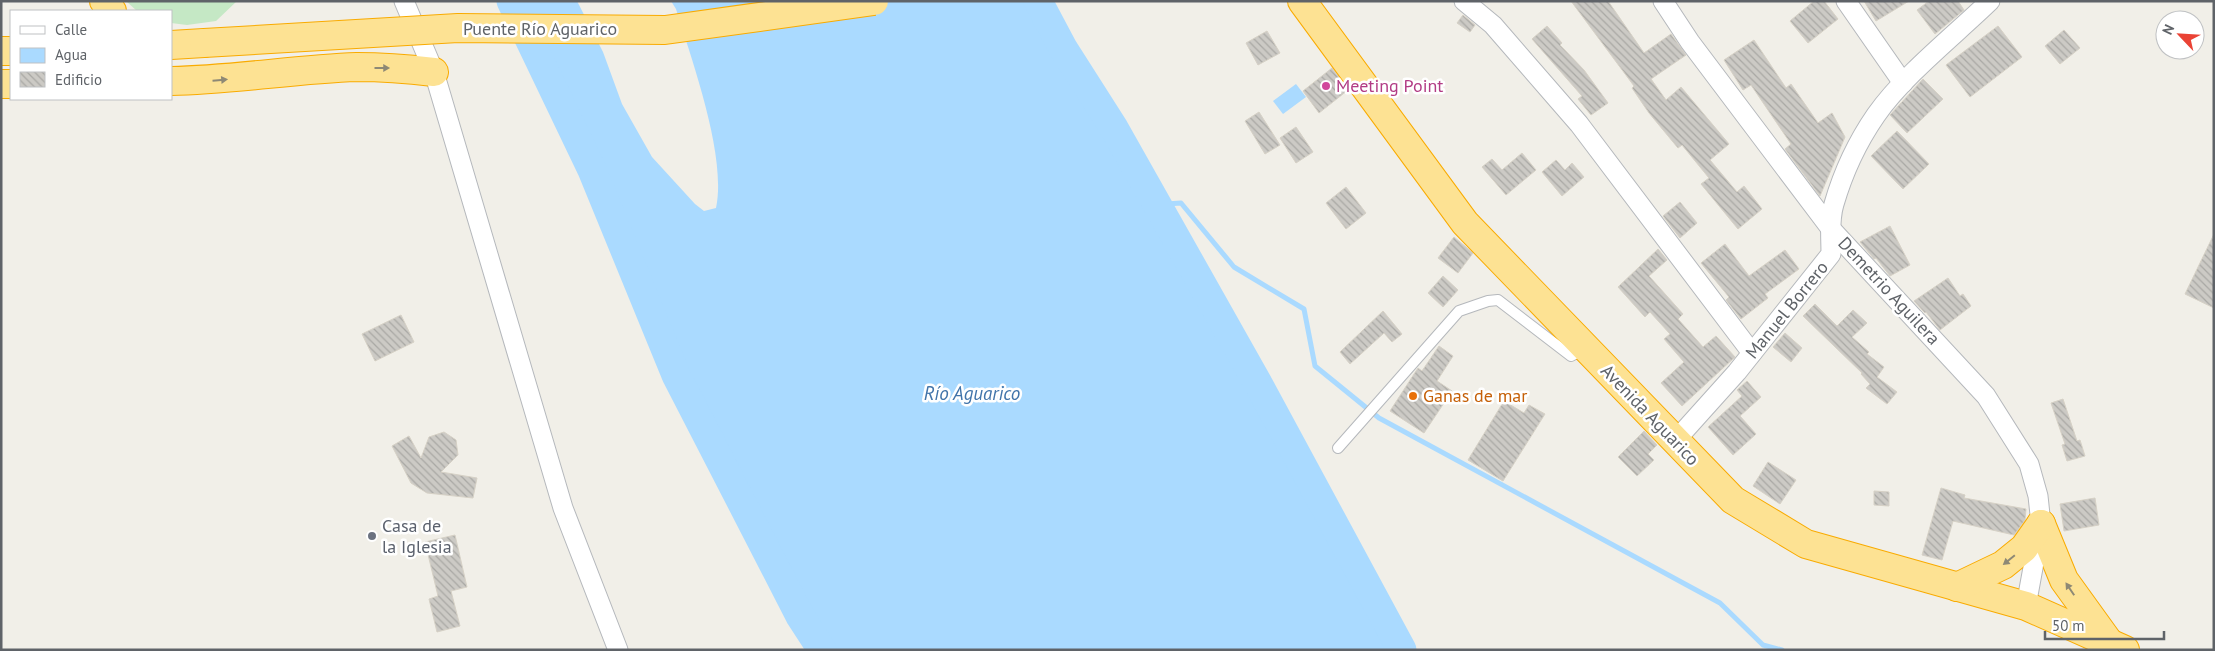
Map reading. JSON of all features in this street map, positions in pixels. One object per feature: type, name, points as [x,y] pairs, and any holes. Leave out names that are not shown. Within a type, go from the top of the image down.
[{"type":"highway","name":"Puente Río Aguarico","points":[[181,44],[458,28],[665,30],[874,1]]},
{"type":"highway","name":"Avenida Aguarico","points":[[1302,1],[1466,223],[1733,500],[1806,544],[2026,606],[2117,646]]},
{"type":"highway","points":[[172,81],[210,80],[356,67],[434,72]]},
{"type":"highway","points":[[1957,587],[2003,565],[2024,548],[2041,524]]},
{"type":"highway","points":[[2041,524],[2064,580],[2117,646]]},
{"type":"street","points":[[404,1],[434,72],[563,508],[618,650]]},
{"type":"street","points":[[1464,1],[1493,25],[1579,124],[1752,353]]},
{"type":"street","name":"Demetrio Aguilera","points":[[1663,1],[1690,42],[1831,229],[1986,396],[2029,464],[2038,496],[2041,524],[2026,606]]},
{"type":"street","points":[[1846,1],[1903,83]]},
{"type":"street","name":"Manuel Borrero","points":[[1675,441],[1752,353],[1832,254],[1831,229],[1833,205],[1858,143],[1877,113],[1903,83],[1990,1]]},
{"type":"lane","points":[[1338,448],[1459,311],[1488,301],[1498,300],[1571,356],[1585,348]]},
{"type":"green space","points":[[126,1],[237,1],[216,21],[187,25],[172,23],[172,10],[136,10]]},
{"type":"water","name":"Río Aguarico","points":[[511,1],[577,1],[603,52],[622,104],[652,157],[695,204],[704,211],[716,208],[718,187],[717,162],[699,81],[676,9],[671,1],[1038,1],[1063,48],[1114,128],[1260,387],[1402,650],[822,650],[800,616],[676,375],[592,170]]},
{"type":"water","points":[[1296,84],[1306,97],[1283,114],[1273,101]]},
{"type":"building","points":[[1571,1],[1608,1],[1644,53],[1671,34],[1686,55],[1651,79],[1666,100],[1681,87],[1729,144],[1710,160],[1737,192],[1744,186],[1762,209],[1738,229],[1701,184],[1709,178],[1682,145],[1678,148],[1649,113],[1632,88],[1634,86]]},
{"type":"building","points":[[1814,1],[1824,1],[1838,19],[1808,43],[1790,21]]},
{"type":"building","points":[[1864,1],[1909,1],[1876,21]]},
{"type":"building","points":[[1929,1],[1958,1],[1964,10],[1935,34],[1917,10]]},
{"type":"building","points":[[1463,15],[1475,25],[1470,32],[1457,23]]},
{"type":"building","points":[[1547,26],[1562,43],[1560,45],[1584,70],[1608,103],[1591,115],[1578,99],[1582,96],[1532,39]]},
{"type":"building","points":[[1998,26],[2022,57],[1970,97],[1946,65]]},
{"type":"building","points":[[2064,30],[2080,48],[2060,64],[2045,46]]},
{"type":"building","points":[[1267,31],[1280,53],[1258,65],[1246,43]]},
{"type":"building","points":[[1754,40],[1786,88],[1791,84],[1818,123],[1832,113],[1845,137],[1820,196],[1785,149],[1791,144],[1751,85],[1743,90],[1724,60]]},
{"type":"building","points":[[1332,68],[1348,90],[1319,113],[1303,91]]},
{"type":"building","points":[[1923,79],[1943,99],[1907,133],[1890,115]]},
{"type":"building","points":[[1259,112],[1280,145],[1265,154],[1245,121]]},
{"type":"building","points":[[1296,127],[1313,152],[1296,163],[1280,138]]},
{"type":"building","points":[[1897,131],[1929,164],[1903,189],[1871,156]]},
{"type":"building","points":[[1522,153],[1536,170],[1506,195],[1482,167],[1492,159],[1502,170]]},
{"type":"building","points":[[1556,160],[1565,170],[1572,163],[1584,177],[1562,196],[1542,172]]},
{"type":"building","points":[[1346,187],[1366,213],[1346,229],[1326,203]]},
{"type":"building","points":[[1680,202],[1697,223],[1680,238],[1663,216]]},
{"type":"building","points":[[1890,226],[1910,265],[1890,276],[1860,242]]},
{"type":"building","points":[[2214,234],[2214,308],[2185,294]]},
{"type":"building","points":[[1454,237],[1473,253],[1458,273],[1438,258]]},
{"type":"building","points":[[1725,244],[1749,276],[1785,250],[1799,269],[1765,294],[1768,298],[1741,319],[1726,300],[1729,297],[1701,263]]},
{"type":"building","points":[[1658,249],[1667,260],[1649,276],[1683,314],[1678,319],[1703,347],[1716,336],[1735,357],[1682,406],[1661,383],[1684,362],[1664,339],[1670,334],[1650,312],[1645,317],[1618,287]]},
{"type":"building","points":[[1443,276],[1458,290],[1443,307],[1428,293]]},
{"type":"building","points":[[1948,278],[1960,296],[1963,294],[1971,306],[1940,330],[1926,312],[1914,301]]},
{"type":"building","points":[[1815,304],[1837,326],[1853,310],[1867,323],[1852,337],[1869,352],[1867,354],[1884,367],[1877,377],[1897,392],[1887,404],[1866,388],[1870,384],[1862,373],[1803,316]]},
{"type":"building","points":[[1383,311],[1402,334],[1392,342],[1384,333],[1350,364],[1340,352]]},
{"type":"building","points":[[401,315],[414,342],[375,361],[362,334]]},
{"type":"building","points":[[1785,333],[1802,348],[1791,362],[1773,347]]},
{"type":"building","points":[[1439,346],[1453,356],[1437,381],[1452,391],[1424,433],[1390,411],[1418,368],[1422,371]]},
{"type":"building","points":[[1747,381],[1761,397],[1740,416],[1756,434],[1733,455],[1708,427],[1742,396],[1737,390]]},
{"type":"building","points":[[2063,399],[2077,441],[2080,440],[2085,456],[2067,461],[2062,445],[2065,444],[2051,403]]},
{"type":"building","points":[[1504,401],[1524,413],[1529,405],[1545,414],[1503,481],[1468,460]]},
{"type":"building","points":[[1644,431],[1657,445],[1648,454],[1654,460],[1637,476],[1618,457]]},
{"type":"building","points":[[444,432],[456,440],[458,455],[441,472],[477,478],[473,498],[427,493],[411,483],[392,446],[409,436],[421,458],[429,437]]},
{"type":"building","points":[[1768,462],[1796,480],[1780,504],[1753,486]]},
{"type":"building","points":[[1941,488],[1965,495],[1964,498],[2026,509],[2025,520],[2014,535],[1953,521],[1942,560],[1922,555]]},
{"type":"building","points":[[1874,491],[1889,492],[1889,506],[1874,505]]},
{"type":"building","points":[[2095,498],[2099,525],[2064,531],[2060,504]]},
{"type":"building","points":[[455,535],[467,587],[451,591],[460,626],[437,632],[429,599],[438,596],[425,542]]},
{"type":"waterway","points":[[511,1],[592,170],[676,375],[800,616],[822,650]]},
{"type":"waterway","points":[[1038,1],[1063,48],[1114,128],[1260,387],[1402,650]]},
{"type":"waterway","points":[[1152,205],[1181,203],[1234,267],[1304,309],[1315,366],[1379,418],[1720,603],[1763,645],[1782,650]]},
{"type":"place","name":"Meeting Point","points":[[1326,86]]},
{"type":"place","name":"Ganas de mar","points":[[1413,396]]},
{"type":"place","name":"Casa de la Iglesia","points":[[372,536]]}]
